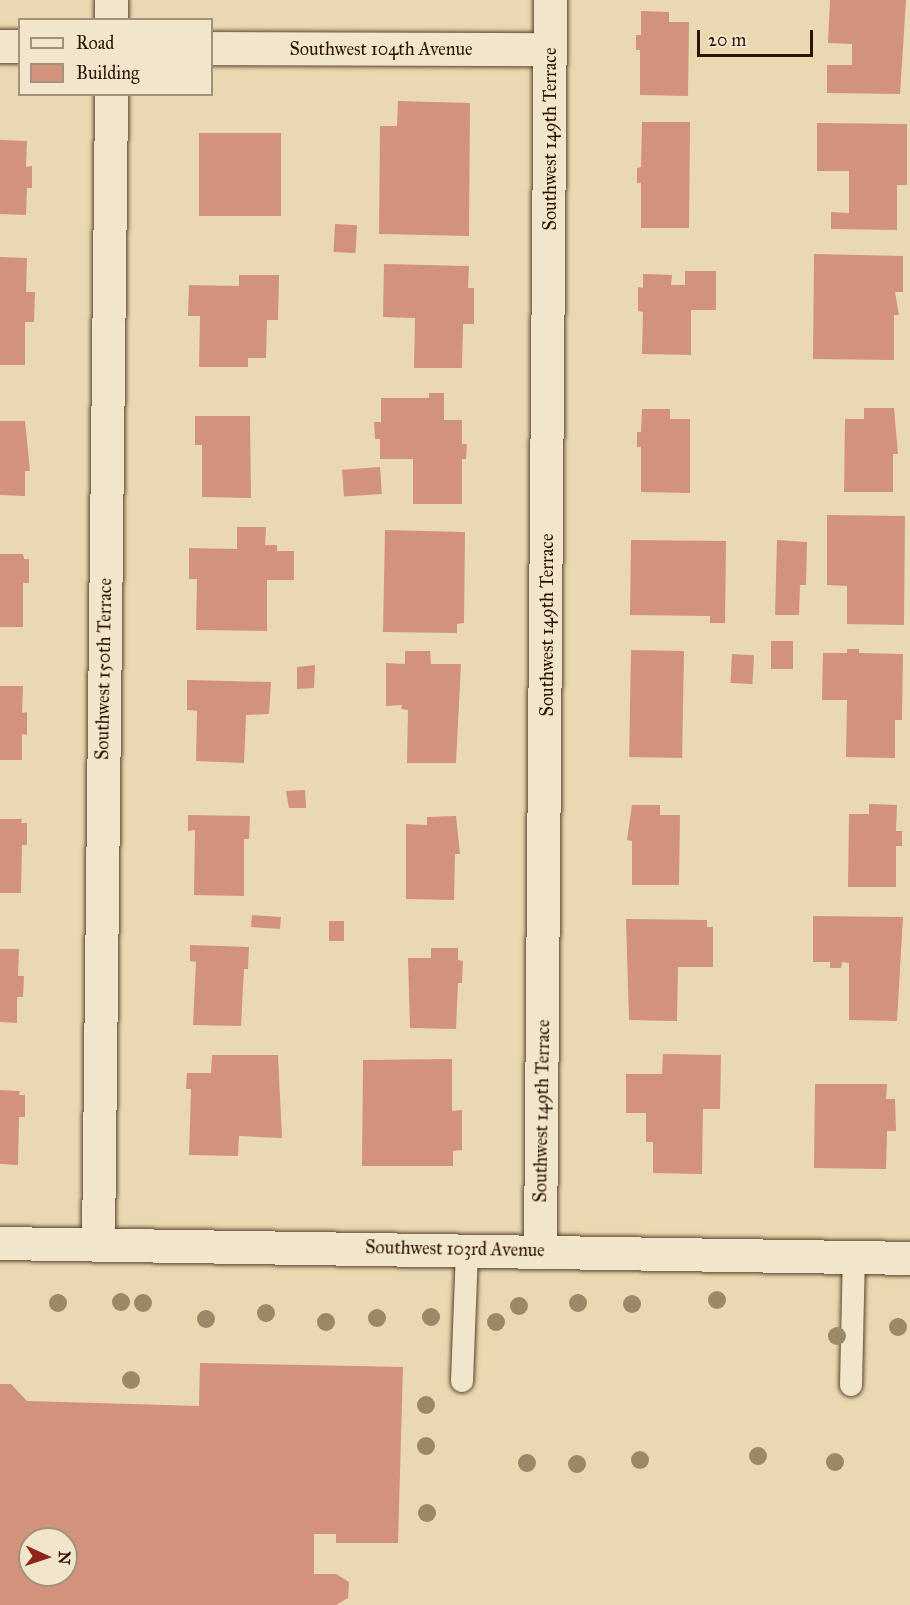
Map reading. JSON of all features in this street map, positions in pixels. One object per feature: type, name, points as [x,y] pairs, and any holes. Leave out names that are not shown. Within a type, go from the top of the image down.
[{"type":"street","points":[[111,0],[111,18]]},
{"type":"street","name":"Southwest 149th Terrace","points":[[540,1250],[550,0]]},
{"type":"street","points":[[0,46],[18,46]]},
{"type":"street","name":"Southwest 104th Avenue","points":[[213,48],[550,49]]},
{"type":"street","name":"Southwest 150th Terrace","points":[[98,1244],[111,96]]},
{"type":"street","name":"Southwest 103rd Avenue","points":[[0,1243],[540,1250],[910,1258]]},
{"type":"lane","points":[[462,1381],[467,1249]]},
{"type":"lane","points":[[851,1384],[855,1257]]},
{"type":"building","points":[[830,0],[906,0],[900,94],[827,93],[827,65],[852,65],[852,44],[828,43]]},
{"type":"building","points":[[641,11],[669,12],[669,22],[689,22],[688,96],[640,95],[640,50],[636,50],[636,35],[641,35]]},
{"type":"building","points":[[398,101],[470,103],[469,236],[379,234],[380,126],[397,126]]},
{"type":"building","points":[[642,122],[690,122],[689,228],[641,228],[641,183],[637,183],[637,168],[641,167]]},
{"type":"building","points":[[817,123],[907,124],[907,185],[897,185],[897,230],[831,229],[831,212],[849,213],[849,171],[817,171]]},
{"type":"building","points":[[199,133],[281,133],[281,216],[199,216]]},
{"type":"building","points":[[0,140],[27,141],[26,167],[32,166],[32,188],[27,188],[26,215],[0,214]]},
{"type":"building","points":[[335,224],[357,225],[356,253],[334,252]]},
{"type":"building","points":[[814,254],[903,256],[903,292],[895,292],[899,315],[894,315],[894,360],[813,359]]},
{"type":"building","points":[[0,257],[27,258],[26,292],[35,292],[34,322],[25,322],[25,365],[0,365]]},
{"type":"building","points":[[384,264],[469,266],[468,288],[474,288],[474,324],[463,324],[462,368],[414,368],[415,318],[383,317]]},
{"type":"building","points":[[685,271],[716,271],[716,310],[691,310],[691,355],[642,354],[643,312],[638,311],[638,287],[643,288],[643,274],[672,275],[671,285],[685,285]]},
{"type":"building","points":[[239,275],[279,275],[278,320],[267,320],[266,358],[248,358],[248,367],[199,367],[200,316],[188,316],[189,285],[239,286]]},
{"type":"building","points":[[429,393],[444,393],[444,420],[462,420],[462,444],[467,444],[466,459],[462,459],[462,504],[413,504],[413,459],[380,459],[380,439],[375,439],[374,422],[381,422],[381,398],[429,398]]},
{"type":"building","points":[[864,408],[894,408],[898,454],[893,454],[893,492],[844,492],[845,419],[864,419]]},
{"type":"building","points":[[642,409],[670,409],[670,419],[690,419],[690,493],[641,492],[641,447],[637,447],[637,432],[641,432]]},
{"type":"building","points":[[195,416],[250,416],[251,498],[202,497],[202,445],[195,445]]},
{"type":"building","points":[[0,421],[25,421],[30,471],[25,471],[25,496],[0,495]]},
{"type":"building","points":[[380,467],[382,494],[344,497],[342,470]]},
{"type":"building","points":[[827,515],[905,516],[904,625],[847,624],[847,586],[827,585]]},
{"type":"building","points":[[237,527],[266,527],[265,545],[277,545],[277,551],[294,551],[294,580],[267,580],[267,631],[196,630],[197,579],[189,579],[189,548],[237,549]]},
{"type":"building","points":[[385,530],[465,532],[464,623],[457,624],[457,633],[383,632]]},
{"type":"building","points":[[631,540],[726,541],[725,623],[710,623],[710,616],[630,615]]},
{"type":"building","points":[[777,540],[807,542],[806,585],[800,585],[799,615],[775,615]]},
{"type":"building","points":[[0,554],[23,554],[24,559],[29,559],[29,583],[23,583],[23,627],[0,627]]},
{"type":"building","points":[[771,641],[793,641],[793,669],[771,669]]},
{"type":"building","points":[[847,649],[859,649],[859,653],[903,654],[902,720],[895,720],[895,758],[846,757],[847,700],[822,700],[823,653],[847,653]]},
{"type":"building","points":[[631,650],[684,651],[682,758],[629,757]]},
{"type":"building","points":[[405,651],[430,651],[431,664],[461,664],[456,763],[407,763],[408,710],[401,709],[402,705],[386,706],[386,663],[405,664]]},
{"type":"building","points":[[732,654],[754,655],[752,684],[730,683]]},
{"type":"building","points":[[315,665],[314,688],[297,689],[297,667]]},
{"type":"building","points":[[187,680],[271,682],[269,714],[246,715],[244,763],[196,761],[197,711],[187,710]]},
{"type":"building","points":[[0,686],[23,686],[22,713],[27,712],[27,735],[22,734],[22,760],[0,760]]},
{"type":"building","points":[[305,790],[306,808],[289,808],[286,791]]},
{"type":"building","points":[[869,804],[897,805],[896,831],[902,831],[902,846],[896,846],[896,887],[848,887],[849,814],[869,814]]},
{"type":"building","points":[[632,805],[660,805],[660,815],[680,815],[679,885],[632,885],[632,841],[627,840]]},
{"type":"building","points":[[188,815],[250,816],[249,839],[244,839],[244,896],[194,895],[195,830],[188,831]]},
{"type":"building","points":[[456,816],[460,854],[455,854],[454,900],[406,899],[406,824],[427,825],[427,817]]},
{"type":"building","points":[[0,819],[22,819],[21,823],[27,823],[27,845],[22,845],[21,893],[0,893]]},
{"type":"building","points":[[252,915],[281,917],[280,929],[251,927]]},
{"type":"building","points":[[813,916],[903,917],[897,1021],[849,1020],[849,963],[842,962],[841,968],[830,968],[830,962],[813,962]]},
{"type":"building","points":[[626,919],[707,920],[707,927],[713,927],[713,967],[678,967],[677,1021],[629,1020]]},
{"type":"building","points":[[329,921],[344,921],[344,941],[329,941]]},
{"type":"building","points":[[190,945],[249,947],[248,969],[244,969],[241,1026],[193,1025],[196,962],[190,961]]},
{"type":"building","points":[[431,948],[458,948],[458,960],[463,961],[462,983],[458,983],[456,1029],[410,1028],[408,958],[431,958]]},
{"type":"building","points":[[0,949],[19,949],[18,976],[24,976],[23,997],[17,997],[17,1023],[0,1022]]},
{"type":"building","points":[[663,1054],[721,1055],[720,1109],[703,1109],[702,1174],[653,1173],[653,1142],[646,1142],[646,1113],[626,1113],[626,1074],[662,1074]]},
{"type":"building","points":[[212,1055],[278,1055],[282,1138],[239,1136],[238,1156],[189,1155],[191,1089],[186,1089],[187,1073],[211,1073]]},
{"type":"building","points":[[452,1059],[452,1111],[462,1110],[462,1150],[453,1151],[453,1166],[362,1166],[363,1060]]},
{"type":"building","points":[[815,1084],[887,1084],[886,1099],[895,1099],[896,1131],[887,1131],[886,1169],[814,1168]]},
{"type":"building","points":[[0,1090],[20,1091],[19,1095],[25,1095],[25,1117],[19,1117],[18,1165],[0,1164]]},
{"type":"building","points":[[200,1363],[403,1367],[398,1543],[336,1543],[336,1534],[314,1534],[314,1574],[336,1574],[349,1582],[348,1598],[336,1605],[0,1605],[0,1384],[11,1384],[27,1401],[199,1406]]}]
